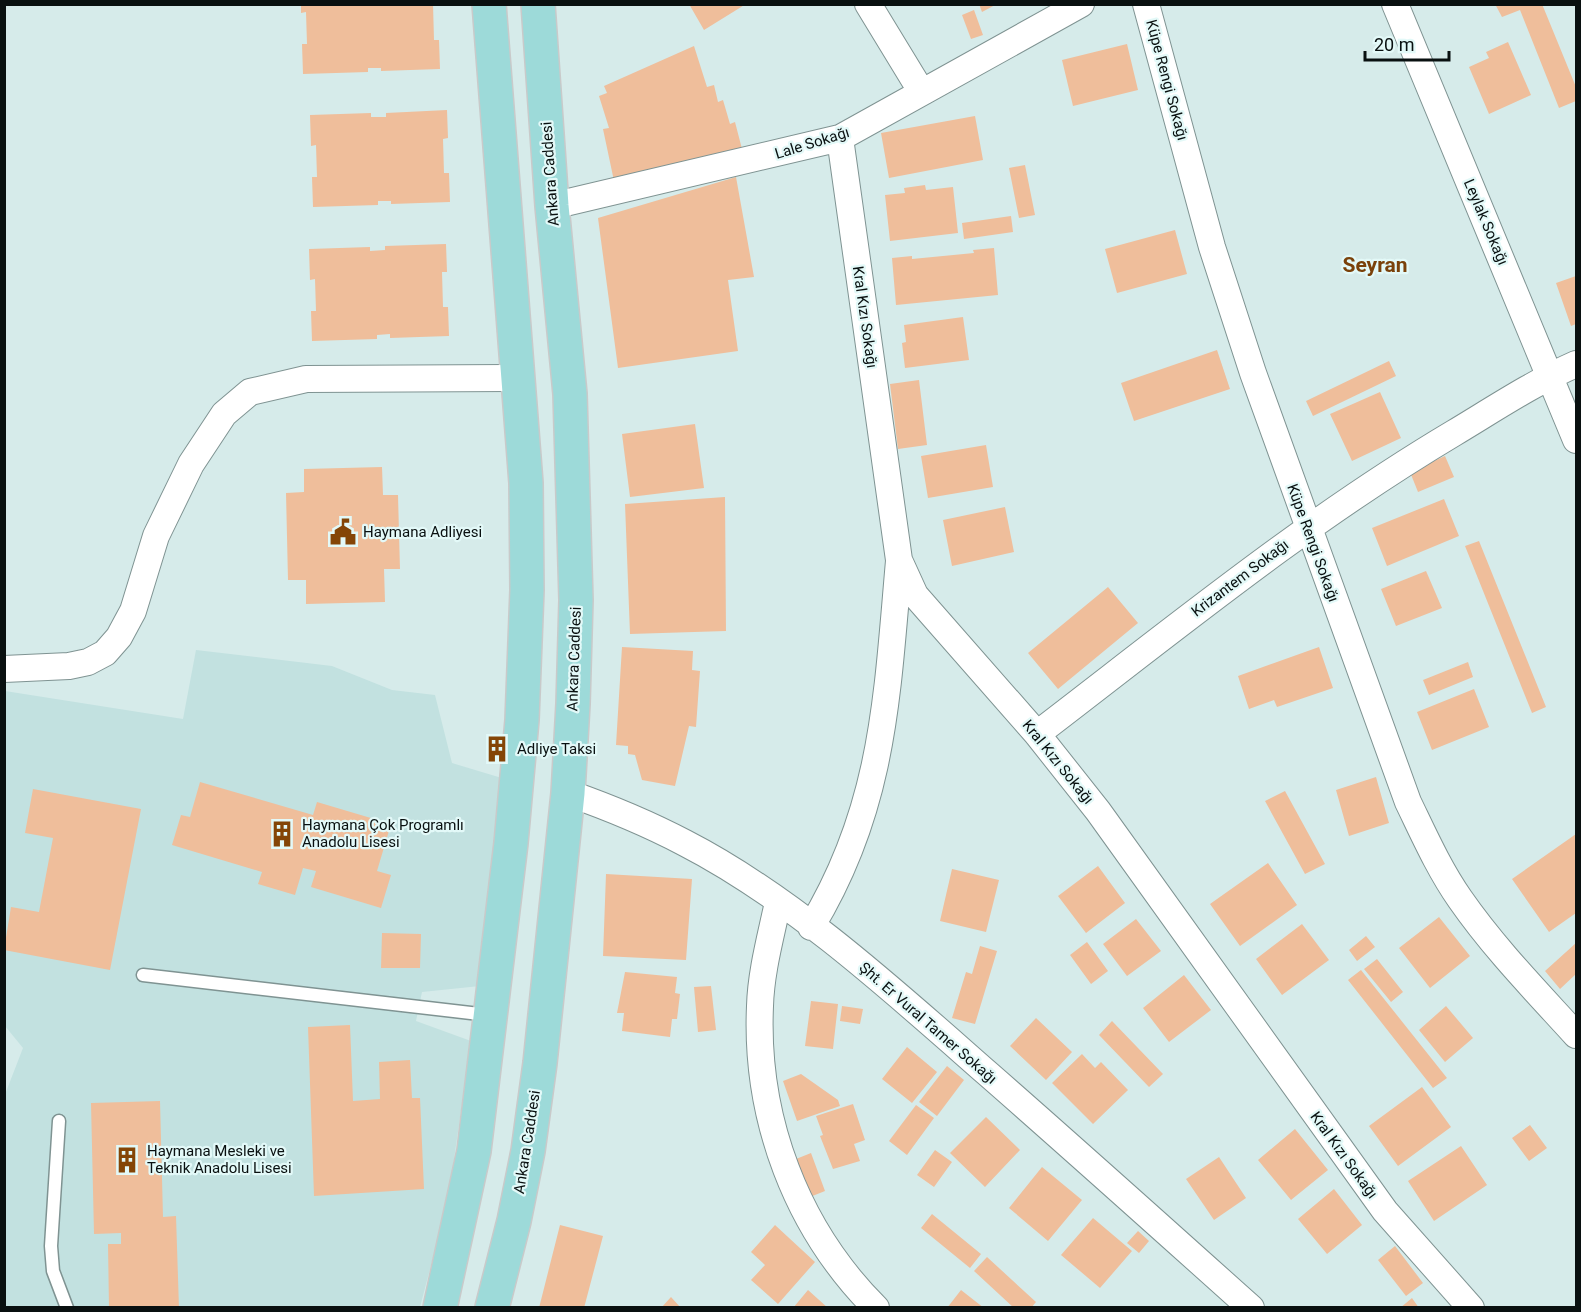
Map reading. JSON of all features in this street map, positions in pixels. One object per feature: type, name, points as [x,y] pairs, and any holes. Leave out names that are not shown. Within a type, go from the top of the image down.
[{"type":"main road","points":[[440,1308],[474,1151],[512,843],[522,720],[526,590],[526,483],[489,4]]},
{"type":"main road","name":"Ankara Caddesi","points":[[492,1308],[514,1221],[528,1151],[540,1062],[568,793],[576,600],[570,394],[552,206],[538,4]]},
{"type":"street","points":[[868,4],[921,91]]},
{"type":"street","name":"Lale Sokağı","points":[[552,206],[840,138],[1081,4]]},
{"type":"street","name":"Küpe Rengi Sokağı","points":[[1146,4],[1212,247],[1307,527],[1408,802],[1432,854],[1458,897],[1481,928],[1576,1035]]},
{"type":"street","name":"Leylak Sokağı","points":[[1395,4],[1576,440]]},
{"type":"street","name":"Kral Kızı Sokağı","points":[[840,138],[899,560],[915,596],[1037,734],[1098,811],[1385,1210],[1471,1308]]},
{"type":"street","name":"Krizantem Sokağı","points":[[1037,734],[1307,527],[1402,464],[1550,376],[1576,364]]},
{"type":"street","points":[[4,669],[69,666],[88,662],[105,653],[119,637],[133,611],[156,536],[191,464],[224,414],[249,392],[306,379],[519,378]]},
{"type":"street","points":[[811,927],[843,868],[858,831],[870,790],[886,710],[899,560]]},
{"type":"street","name":"Şht. Er Vural Tamer Sokağı","points":[[568,793],[621,813],[686,843],[811,927],[930,1023],[1251,1308]]},
{"type":"street","points":[[778,903],[760,1005],[761,1058],[767,1106],[783,1167],[797,1198],[844,1272],[876,1308]]},
{"type":"lane","points":[[143,975],[492,1015]]},
{"type":"lane","points":[[59,1121],[51,1246],[53,1271],[67,1308]]},
{"type":"shaded area","points":[[196,650],[332,666],[392,690],[435,695],[452,763],[505,779],[480,986],[422,992],[416,1021],[471,1041],[448,1201],[420,1307],[5,1307],[4,1097],[23,1048],[5,1026],[5,691],[183,719]]},
{"type":"building","points":[[301,4],[433,4],[434,40],[439,40],[440,69],[381,71],[381,68],[368,68],[368,72],[303,74],[302,44],[307,44],[306,12],[301,13]]},
{"type":"building","points":[[689,4],[746,4],[704,30]]},
{"type":"building","points":[[979,4],[997,4],[982,12]]},
{"type":"building","points":[[1495,4],[1542,4],[1576,87],[1576,101],[1559,108],[1520,10],[1502,17]]},
{"type":"building","points":[[974,10],[983,35],[971,39],[962,15]]},
{"type":"building","points":[[1508,42],[1531,95],[1489,114],[1469,67],[1489,58],[1486,52]]},
{"type":"building","points":[[1127,44],[1138,90],[1073,106],[1062,60]]},
{"type":"building","points":[[694,46],[707,87],[714,85],[718,102],[723,100],[730,124],[735,122],[742,149],[614,181],[603,129],[609,128],[599,96],[607,93],[604,86]]},
{"type":"building","points":[[447,110],[448,138],[443,139],[444,173],[449,173],[450,202],[391,204],[391,201],[378,201],[378,205],[313,207],[312,177],[317,177],[316,145],[311,146],[310,115],[371,113],[371,117],[386,117],[386,113]]},
{"type":"building","points":[[975,116],[983,160],[889,178],[881,133]]},
{"type":"building","points":[[1025,165],[1035,215],[1019,218],[1009,168]]},
{"type":"building","points":[[736,177],[754,277],[728,280],[738,351],[618,368],[598,218]]},
{"type":"building","points":[[925,185],[926,190],[953,187],[958,233],[890,241],[885,195],[905,193],[904,188]]},
{"type":"building","points":[[1011,216],[1013,232],[964,239],[962,223]]},
{"type":"building","points":[[1175,230],[1187,274],[1117,293],[1105,249]]},
{"type":"building","points":[[446,244],[447,272],[442,272],[443,307],[448,307],[449,336],[390,338],[390,334],[377,335],[377,339],[312,341],[311,311],[316,311],[315,279],[310,280],[309,249],[370,247],[370,251],[385,250],[385,246]]},
{"type":"building","points":[[994,248],[998,295],[896,305],[892,258],[912,256],[912,259],[974,253],[973,250]]},
{"type":"building","points":[[1576,276],[1576,324],[1571,326],[1556,283]]},
{"type":"building","points":[[963,317],[969,360],[905,368],[902,343],[906,342],[904,325]]},
{"type":"building","points":[[1217,350],[1230,389],[1134,421],[1121,383]]},
{"type":"building","points":[[1389,361],[1396,376],[1313,416],[1306,401]]},
{"type":"building","points":[[919,380],[927,445],[898,449],[890,384]]},
{"type":"building","points":[[1380,392],[1401,438],[1352,461],[1330,414]]},
{"type":"building","points":[[695,424],[704,488],[630,497],[622,434]]},
{"type":"building","points":[[986,445],[993,487],[928,498],[921,456]]},
{"type":"building","points":[[1445,456],[1454,477],[1418,492],[1410,472]]},
{"type":"building","name":"Haymana Adliyesi","points":[[382,467],[383,495],[398,495],[400,569],[384,569],[385,602],[306,604],[306,580],[288,580],[286,493],[304,492],[304,469]]},
{"type":"building","points":[[725,497],[726,631],[630,634],[625,504]]},
{"type":"building","points":[[1444,499],[1459,536],[1387,566],[1372,528]]},
{"type":"building","points":[[1005,507],[1014,552],[952,566],[943,520]]},
{"type":"building","points":[[1479,541],[1546,707],[1532,713],[1465,546]]},
{"type":"building","points":[[1426,571],[1442,608],[1396,626],[1381,589]]},
{"type":"building","points":[[1108,587],[1138,623],[1058,689],[1028,653]]},
{"type":"building","points":[[622,647],[693,651],[692,670],[700,671],[696,727],[689,726],[675,786],[642,780],[635,755],[628,754],[628,746],[616,745]]},
{"type":"building","points":[[1319,647],[1333,688],[1277,707],[1274,700],[1249,709],[1238,676]]},
{"type":"building","points":[[1468,662],[1473,677],[1429,695],[1423,680]]},
{"type":"building","points":[[1474,689],[1489,727],[1432,750],[1417,712]]},
{"type":"building","name":"Adliye Taksi","points":[[489,739],[506,739],[505,760],[488,759]]},
{"type":"building","points":[[1376,777],[1389,823],[1349,836],[1336,790]]},
{"type":"building","name":"Haymana Çok Programlı Anadolu Lisesi","points":[[200,782],[313,815],[317,802],[391,824],[377,871],[391,875],[381,908],[311,887],[316,871],[303,868],[295,895],[258,884],[262,872],[172,845],[181,815],[190,817]]},
{"type":"building","points":[[33,789],[141,809],[110,970],[4,950],[11,907],[39,912],[53,838],[25,833]]},
{"type":"building","points":[[1285,791],[1325,864],[1305,874],[1265,801]]},
{"type":"building","points":[[1576,834],[1576,913],[1549,932],[1512,879]]},
{"type":"building","points":[[1268,863],[1297,905],[1240,946],[1210,904]]},
{"type":"building","points":[[1098,866],[1125,903],[1086,933],[1058,896]]},
{"type":"building","points":[[952,869],[999,880],[986,932],[940,921]]},
{"type":"building","points":[[606,874],[692,879],[686,960],[603,956]]},
{"type":"building","points":[[1439,917],[1470,956],[1430,988],[1399,948]]},
{"type":"building","points":[[1136,919],[1161,951],[1127,976],[1103,944]]},
{"type":"building","points":[[1302,924],[1329,960],[1282,995],[1256,959]]},
{"type":"building","points":[[382,933],[421,934],[420,968],[381,968]]},
{"type":"building","points":[[1366,936],[1375,947],[1357,961],[1349,950]]},
{"type":"building","points":[[1087,942],[1108,971],[1091,984],[1070,955]]},
{"type":"building","points":[[1576,943],[1576,974],[1560,989],[1545,971]]},
{"type":"building","points":[[980,946],[997,951],[975,1024],[952,1018],[966,972],[972,974]]},
{"type":"building","points":[[1377,959],[1403,992],[1391,1002],[1364,969]]},
{"type":"building","points":[[1361,970],[1447,1078],[1433,1088],[1348,980]]},
{"type":"building","points":[[625,972],[677,977],[675,993],[680,994],[677,1019],[672,1019],[670,1037],[622,1031],[624,1013],[617,1013]]},
{"type":"building","points":[[1184,975],[1211,1010],[1169,1042],[1143,1008]]},
{"type":"building","points":[[711,986],[716,1030],[698,1032],[694,987]]},
{"type":"building","points":[[811,1001],[838,1004],[833,1049],[805,1046]]},
{"type":"building","points":[[842,1006],[863,1009],[860,1024],[840,1021]]},
{"type":"building","points":[[1446,1006],[1473,1038],[1445,1062],[1419,1030]]},
{"type":"building","points":[[1036,1018],[1072,1052],[1046,1080],[1010,1046]]},
{"type":"building","points":[[1112,1021],[1163,1074],[1149,1087],[1099,1035]]},
{"type":"building","points":[[350,1025],[353,1101],[380,1099],[379,1062],[410,1060],[412,1098],[420,1098],[424,1189],[314,1196],[308,1027]]},
{"type":"building","points":[[907,1047],[937,1072],[912,1103],[882,1079]]},
{"type":"building","points":[[1082,1054],[1095,1068],[1101,1062],[1128,1090],[1093,1124],[1052,1083]]},
{"type":"building","points":[[947,1066],[964,1080],[937,1116],[919,1102]]},
{"type":"building","points":[[801,1074],[838,1100],[840,1106],[797,1121],[783,1081]]},
{"type":"building","points":[[1422,1087],[1451,1127],[1398,1166],[1369,1126]]},
{"type":"building","name":"Haymana Mesleki ve Teknik Anadolu Lisesi","points":[[160,1101],[163,1217],[176,1216],[179,1308],[109,1308],[108,1244],[121,1244],[121,1233],[94,1234],[91,1103]]},
{"type":"building","points":[[853,1104],[865,1140],[854,1144],[860,1161],[833,1169],[820,1136],[823,1135],[816,1116]]},
{"type":"building","points":[[916,1105],[934,1118],[907,1155],[889,1141]]},
{"type":"building","points":[[986,1117],[1020,1150],[985,1187],[950,1153]]},
{"type":"building","points":[[1530,1125],[1547,1148],[1529,1161],[1512,1138]]},
{"type":"building","points":[[1295,1129],[1328,1170],[1291,1200],[1258,1160]]},
{"type":"building","points":[[1461,1146],[1487,1185],[1434,1221],[1408,1181]]},
{"type":"building","points":[[935,1150],[952,1162],[934,1187],[917,1175]]},
{"type":"building","points":[[811,1153],[825,1191],[810,1197],[796,1159]]},
{"type":"building","points":[[1219,1157],[1246,1198],[1214,1220],[1186,1179]]},
{"type":"building","points":[[1042,1167],[1082,1200],[1048,1241],[1009,1208]]},
{"type":"building","points":[[1334,1189],[1362,1225],[1327,1254],[1298,1219]]},
{"type":"building","points":[[932,1214],[981,1254],[970,1268],[921,1228]]},
{"type":"building","points":[[1093,1218],[1132,1251],[1100,1288],[1061,1255]]},
{"type":"building","points":[[560,1225],[603,1236],[584,1308],[539,1308]]},
{"type":"building","points":[[775,1225],[815,1262],[778,1304],[751,1280],[765,1265],[751,1252]]},
{"type":"building","points":[[1138,1231],[1149,1241],[1139,1253],[1127,1243]]},
{"type":"building","points":[[1395,1246],[1423,1283],[1406,1296],[1378,1260]]},
{"type":"building","points":[[987,1257],[1036,1302],[1031,1308],[1014,1308],[974,1271]]},
{"type":"building","points":[[808,1290],[828,1308],[793,1308]]},
{"type":"building","points":[[961,1290],[984,1308],[947,1308]]},
{"type":"building","points":[[671,1297],[681,1308],[661,1308]]},
{"type":"building","points":[[1412,1298],[1419,1308],[1400,1308]]},
{"type":"place","name":"Haymana Adliyesi","points":[[343,532]]},
{"type":"place","name":"Adliye Taksi","points":[[497,749]]},
{"type":"place","name":"Haymana Çok Programlı Anadolu Lisesi","points":[[282,834]]},
{"type":"place","name":"Haymana Mesleki ve Teknik Anadolu Lisesi","points":[[127,1160]]},
{"type":"district","name":"Seyran","points":[[1375,265]]}]
